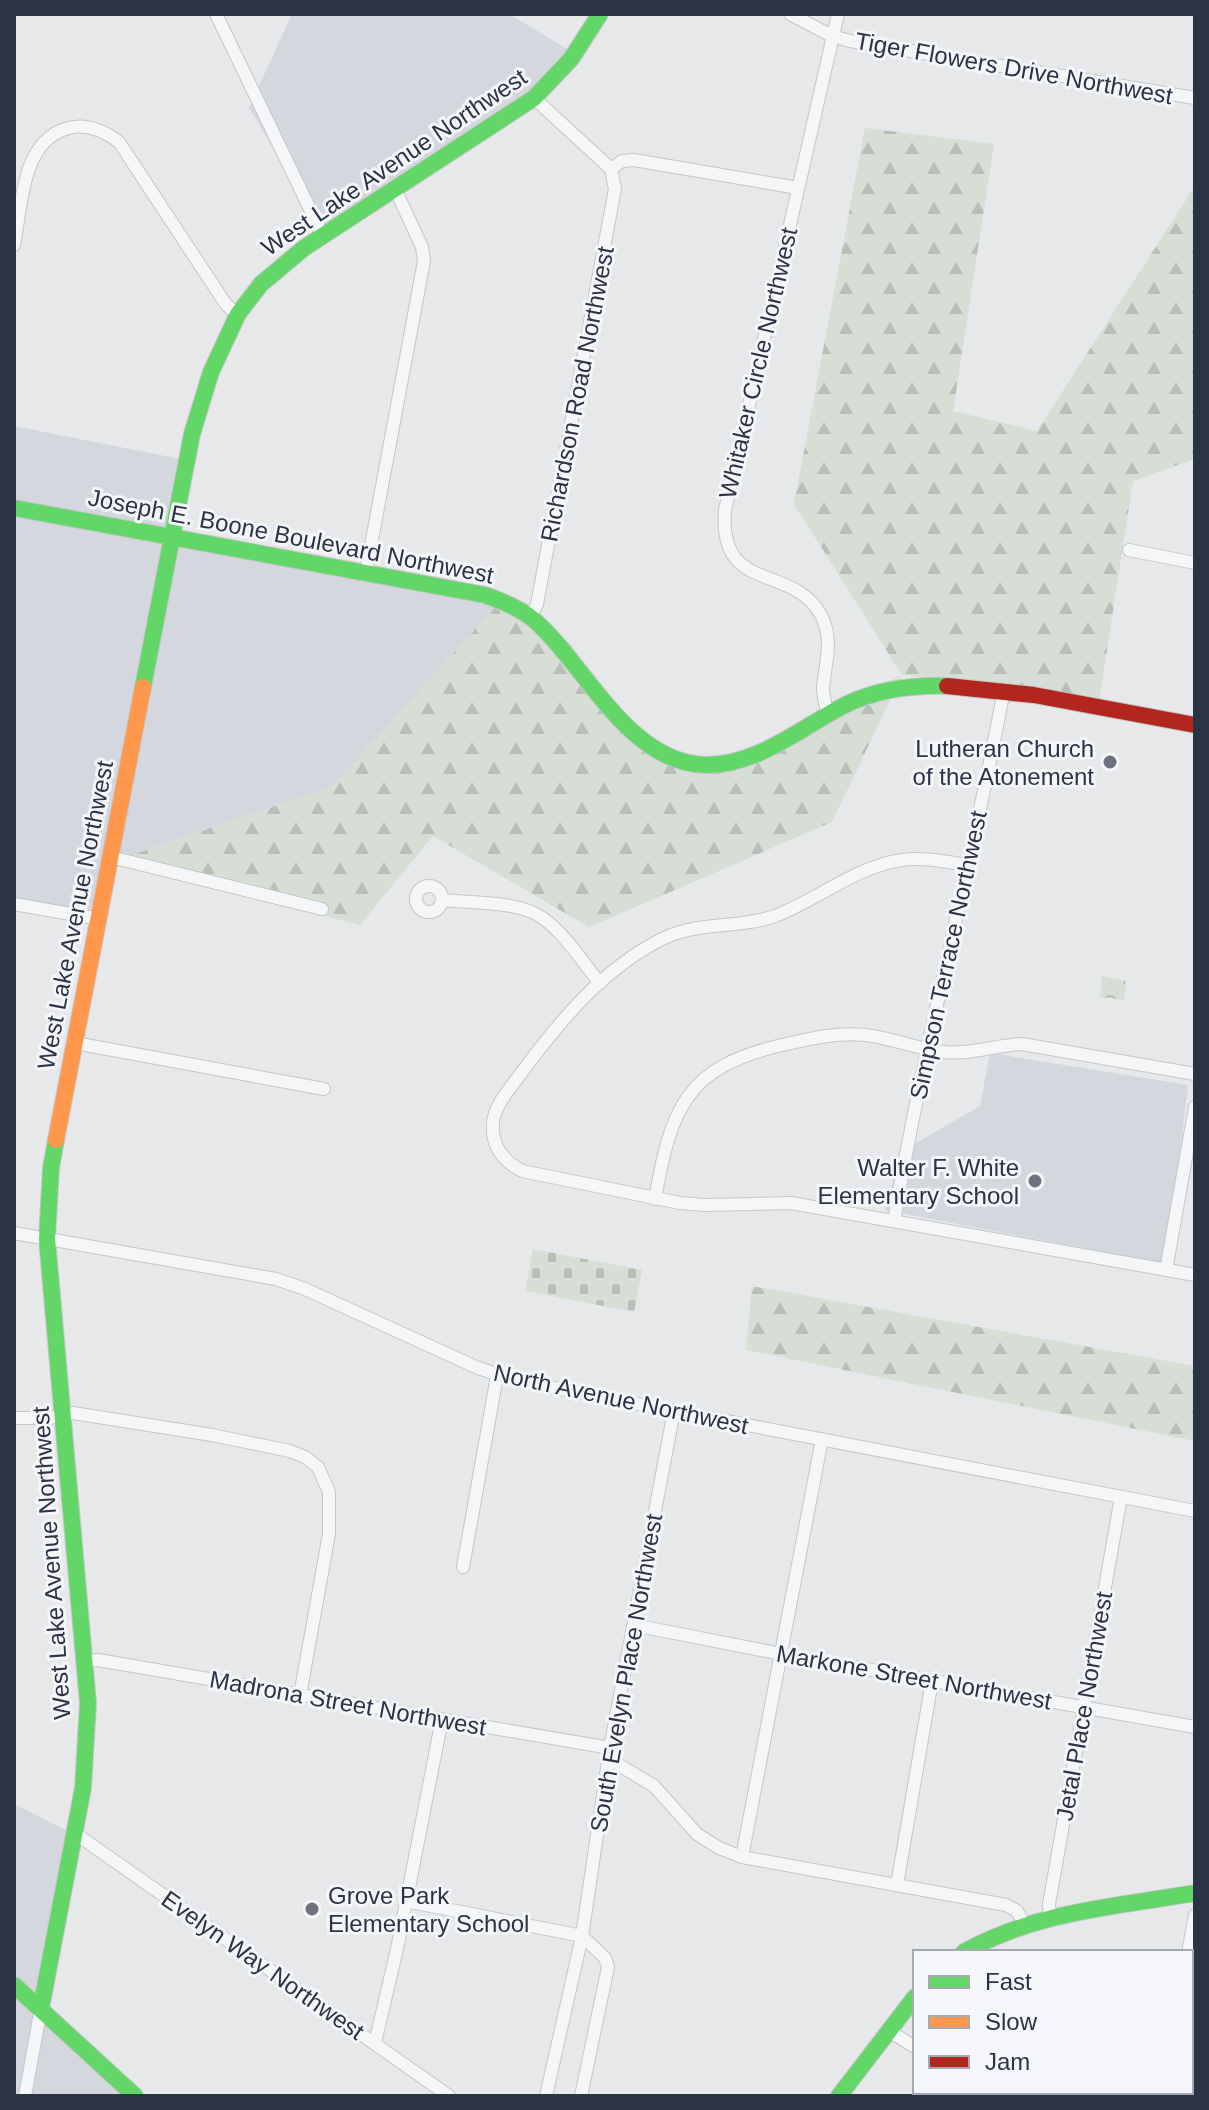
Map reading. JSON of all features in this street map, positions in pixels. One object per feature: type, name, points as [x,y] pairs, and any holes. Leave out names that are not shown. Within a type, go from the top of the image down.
[{"type":"street","points":[[216,14],[323,236]]},
{"type":"street","name":"West Lake Avenue Northwest","points":[[41,2008],[76,1834],[87,1746],[86,1661],[47,1239],[51,1168],[187,454],[198,411],[215,361],[238,316],[267,278],[323,236],[534,98],[561,74],[583,45],[600,14]]},
{"type":"street","name":"Tiger Flowers Drive Northwest","points":[[790,14],[832,36],[1195,98]]},
{"type":"street","name":"Whitaker Circle Northwest","points":[[827,713],[823,692],[829,641],[821,614],[798,591],[758,576],[744,567],[729,547],[724,527],[725,510],[838,14]]},
{"type":"street","points":[[534,98],[611,169],[622,161],[634,160],[798,188]]},
{"type":"street","points":[[14,245],[29,167],[37,150],[52,135],[69,127],[87,126],[104,131],[119,142],[225,303],[238,316]]},
{"type":"street","name":"Richardson Road Northwest","points":[[531,617],[537,604],[615,189],[611,169]]},
{"type":"street","points":[[366,572],[424,261],[422,247],[395,189]]},
{"type":"street","name":"Joseph E. Boone Boulevard Northwest","points":[[14,508],[485,595],[509,604],[531,617],[552,637],[623,723],[659,751],[681,761],[711,765],[743,759],[827,713],[869,696],[914,686],[959,684],[1004,690],[1195,725]]},
{"type":"street","points":[[1129,550],[1195,563]]},
{"type":"street","name":"Simpson Terrace Northwest","points":[[894,1221],[927,1049],[1004,690]]},
{"type":"street","points":[[111,857],[322,909]]},
{"type":"street","points":[[968,865],[922,858],[881,865],[774,916],[693,928],[666,936],[639,951],[558,1023],[501,1102],[493,1120],[493,1139],[504,1159],[522,1171],[655,1199],[705,1205],[791,1203],[1195,1275]]},
{"type":"street","points":[[442,900],[505,906],[537,915],[554,928],[600,983]]},
{"type":"street","points":[[14,904],[99,919]]},
{"type":"street","points":[[655,1199],[665,1145],[676,1116],[699,1085],[727,1063],[757,1051],[834,1034],[871,1036],[927,1049],[962,1053],[1022,1044],[1195,1074]]},
{"type":"street","points":[[75,1043],[324,1089]]},
{"type":"street","points":[[1166,1270],[1195,1107]]},
{"type":"street","name":"North Avenue Northwest","points":[[14,1233],[276,1279],[305,1289],[497,1376],[1195,1511]]},
{"type":"street","points":[[463,1567],[497,1376]]},
{"type":"street","name":"South Evelyn Place Northwest","points":[[546,2096],[582,1936],[610,1754],[674,1411]]},
{"type":"street","points":[[14,1418],[50,1418],[73,1413],[212,1435],[290,1451],[318,1467],[329,1492],[329,1534],[300,1695]]},
{"type":"street","points":[[742,1857],[822,1439]]},
{"type":"street","name":"Jetal Place Northwest","points":[[1050,1915],[1049,1904],[1121,1497]]},
{"type":"street","name":"Markone Street Northwest","points":[[634,1625],[1195,1727]]},
{"type":"street","name":"Madrona Street Northwest","points":[[86,1661],[98,1660],[442,1719],[610,1754],[654,1786],[697,1834],[719,1848],[742,1857],[1006,1905],[1017,1911],[1023,1922]]},
{"type":"street","points":[[897,1885],[932,1681]]},
{"type":"street","points":[[375,2043],[442,1719]]},
{"type":"street","name":"Evelyn Way Northwest","points":[[76,1834],[449,2096]]},
{"type":"street","points":[[967,1950],[985,1938],[1023,1922],[1050,1915],[1195,1893]]},
{"type":"street","points":[[406,1901],[582,1936],[605,1958],[608,1967],[581,2096]]},
{"type":"street","points":[[1188,1950],[1195,1915]]},
{"type":"street","points":[[14,1985],[135,2096]]},
{"type":"street","points":[[839,2096],[913,2000]]},
{"type":"street","points":[[25,2096],[41,2008]]},
{"type":"street","points":[[889,2031],[913,2046]]},
{"type":"shaded area","points":[[292,14],[509,14],[577,55],[530,102],[322,230],[249,108]]},
{"type":"shaded area","points":[[14,426],[180,459],[175,541],[498,604],[333,786],[109,863],[85,923],[14,910]]},
{"type":"shaded area","name":"Walter F. White Elementary School","points":[[990,1053],[1188,1085],[1166,1264],[885,1210],[901,1152],[980,1106]]},
{"type":"shaded area","points":[[14,1804],[81,1838],[30,2012],[128,2096],[14,2096]]},
{"type":"green space","points":[[865,128],[994,144],[953,411],[1037,431],[1195,186],[1195,459],[1133,481],[1097,715],[971,683],[902,675],[794,504]]},
{"type":"green space","points":[[498,604],[569,642],[640,744],[700,767],[754,751],[902,675],[832,822],[589,927],[433,836],[360,925],[109,863],[333,786]]},
{"type":"green space","points":[[1102,976],[1126,981],[1124,1000],[1100,997]]},
{"type":"green space","points":[[533,1249],[642,1270],[634,1312],[525,1291]]},
{"type":"green space","points":[[752,1286],[1195,1366],[1195,1441],[746,1350]]},
{"type":"traffic: fast","points":[[143,687],[192,434],[211,372],[238,314],[261,284],[304,248],[534,98],[571,59],[600,14]]},
{"type":"traffic: fast","points":[[14,508],[485,595],[517,608],[534,620],[631,731],[654,749],[679,761],[707,765],[744,759],[857,700],[895,690],[947,686]]},
{"type":"traffic: fast","points":[[41,2008],[83,1788],[88,1703],[47,1239],[51,1168],[56,1140]]},
{"type":"traffic: fast","points":[[968,1950],[1020,1927],[1048,1919],[1195,1893]]},
{"type":"traffic: fast","points":[[14,1985],[135,2096]]},
{"type":"traffic: fast","points":[[839,2096],[913,2000]]},
{"type":"traffic: slow","points":[[56,1140],[143,687]]},
{"type":"traffic: jam","points":[[947,686],[1034,695],[1195,725]]},
{"type":"place","name":"Lutheran Church of the Atonement","points":[[1110,762]]},
{"type":"place","name":"Walter F. White Elementary School","points":[[1035,1181]]},
{"type":"place","name":"Grove Park Elementary School","points":[[312,1909]]}]
